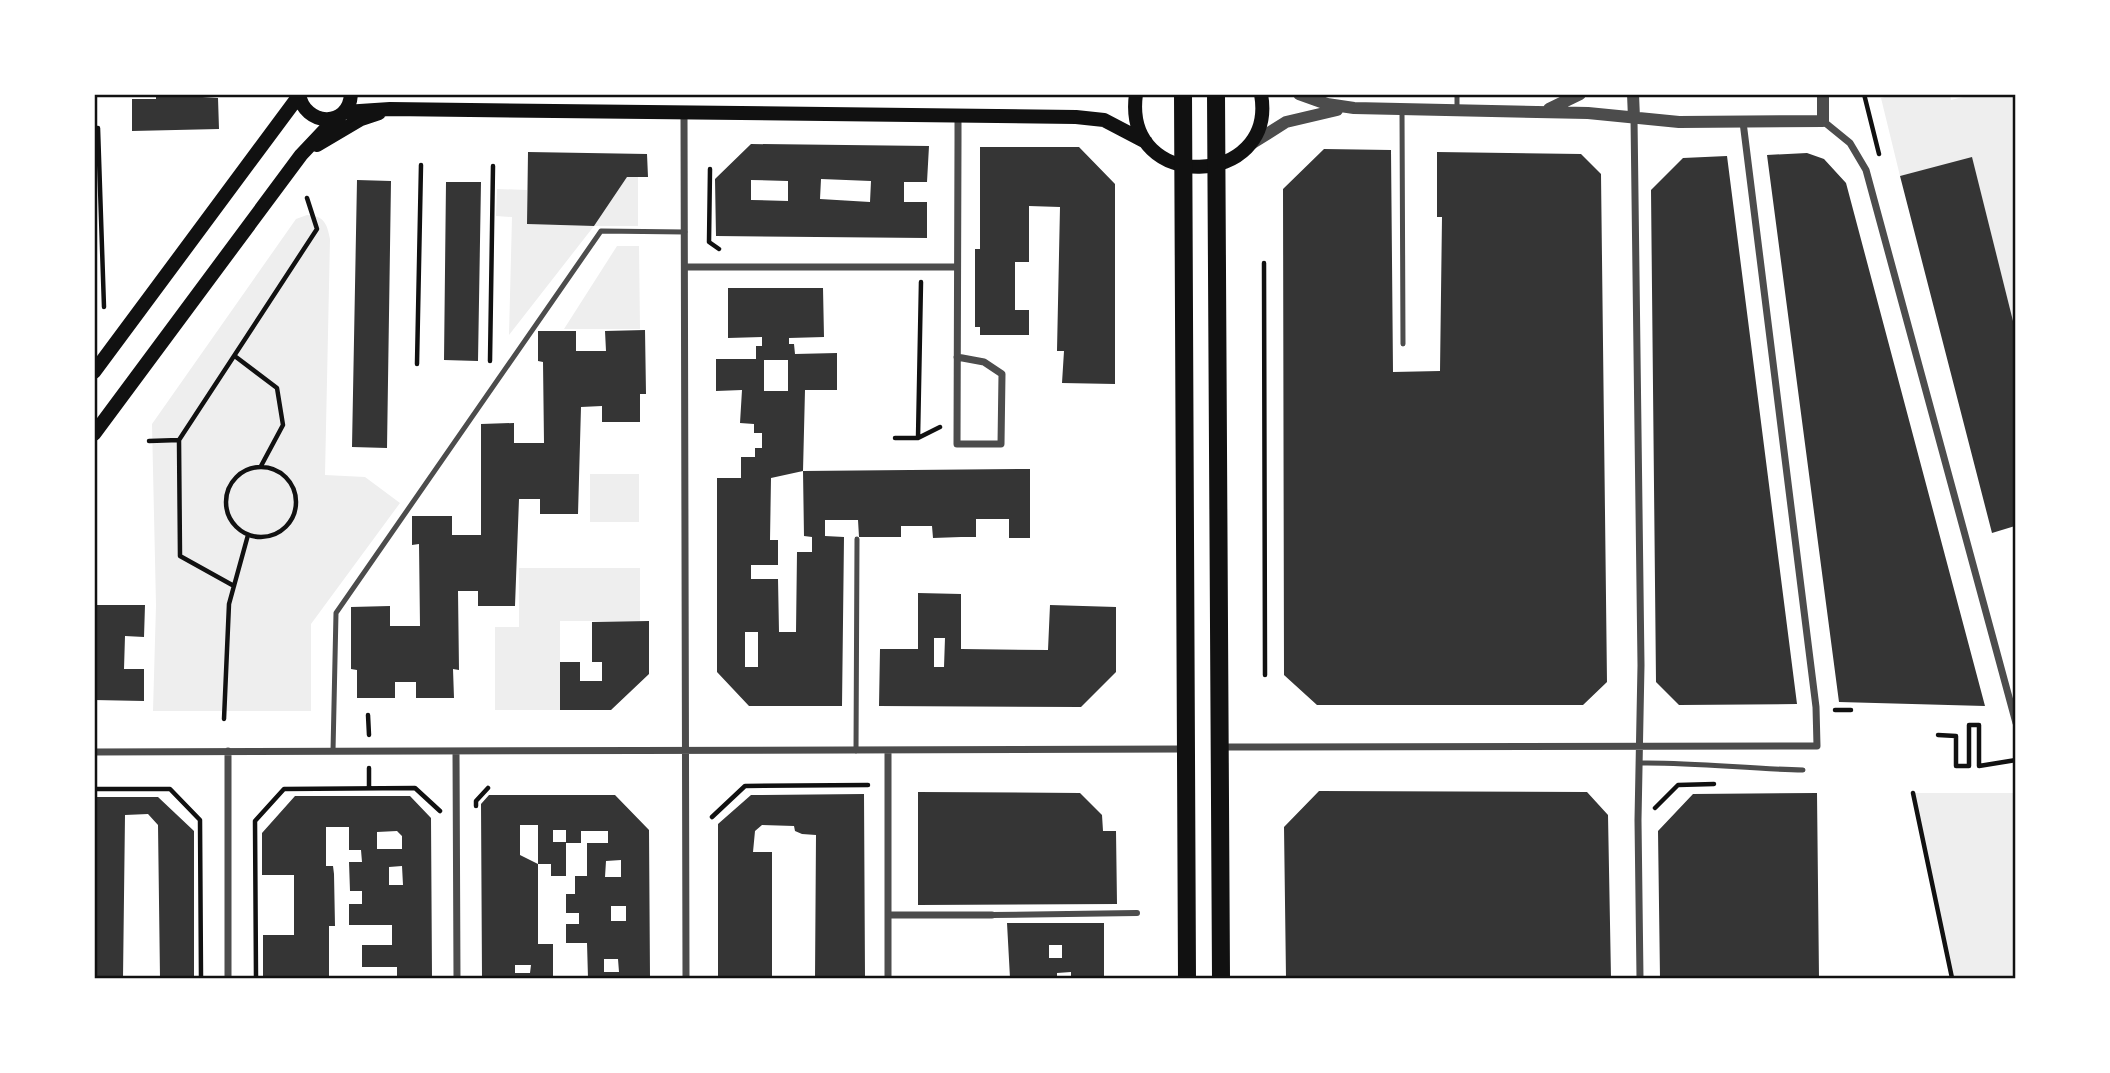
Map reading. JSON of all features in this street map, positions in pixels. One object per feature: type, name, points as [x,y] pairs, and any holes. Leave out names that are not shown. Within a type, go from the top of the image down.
[{"type":"main road","points":[[94,434],[300,155],[340,115],[351,94]]},
{"type":"main road","points":[[1136,94],[1137,121],[1146,142]]},
{"type":"main road","points":[[1182,94],[1187,978]]},
{"type":"main road","points":[[1216,94],[1220,978]]},
{"type":"main road","points":[[298,96],[303,109],[312,117],[323,121],[340,115],[390,109],[1076,117],[1104,120],[1146,142],[1163,157],[1183,167],[1216,166],[1240,153],[1255,133],[1261,112],[1261,94]]},
{"type":"main road","points":[[94,372],[298,96]]},
{"type":"main road","points":[[300,155],[361,119],[390,109]]},
{"type":"street","points":[[1299,94],[1354,108]]},
{"type":"street","points":[[1524,113],[1553,108],[1580,94]]},
{"type":"street","points":[[1633,94],[1641,665],[1640,978]]},
{"type":"street","points":[[1823,94],[1823,121]]},
{"type":"street","points":[[1240,153],[1286,122],[1321,111],[1354,108],[1524,113],[1679,122],[1823,121],[1850,143],[1866,170],[2015,723]]},
{"type":"street","points":[[684,113],[686,978]]},
{"type":"street","points":[[957,357],[984,362],[1002,374],[1001,444],[957,444],[957,357],[957,267],[958,116]]},
{"type":"street","points":[[1219,747],[1817,746],[1816,707],[1743,122]]},
{"type":"street","points":[[685,267],[957,267]]},
{"type":"street","points":[[94,752],[1185,749]]},
{"type":"street","points":[[228,751],[228,978]]},
{"type":"street","points":[[456,751],[457,978]]},
{"type":"street","points":[[888,751],[888,978]]},
{"type":"street","points":[[888,915],[1137,913]]},
{"type":"lane","points":[[1457,94],[1457,111]]},
{"type":"lane","points":[[1402,110],[1403,344]]},
{"type":"lane","points":[[333,751],[336,613],[601,231],[685,232]]},
{"type":"lane","points":[[856,751],[857,539]]},
{"type":"lane","points":[[1639,763],[1694,762],[1736,769],[1803,770]]},
{"type":"path","points":[[1864,94],[1880,159]]},
{"type":"path","points":[[96,128],[104,307]]},
{"type":"path","points":[[417,364],[421,166]]},
{"type":"path","points":[[490,366],[493,166]]},
{"type":"path","points":[[710,169],[709,242],[725,253]]},
{"type":"path","points":[[234,586],[180,556],[179,440],[317,229],[307,198]]},
{"type":"path","points":[[1264,263],[1265,676]]},
{"type":"path","points":[[918,439],[921,267]]},
{"type":"path","points":[[236,356],[277,388],[283,425],[261,466]]},
{"type":"path","points":[[895,438],[918,439],[943,425],[957,444]]},
{"type":"path","points":[[149,441],[179,440]]},
{"type":"path","points":[[261,466],[273,468],[286,477],[293,487],[295,512],[283,529],[273,535],[248,535],[230,519],[226,499],[235,477],[245,470],[261,466]]},
{"type":"path","points":[[225,719],[229,604],[248,535]]},
{"type":"path","points":[[1835,710],[1851,710]]},
{"type":"path","points":[[1938,735],[1956,736],[1956,765],[1969,766],[1969,725],[1979,725],[1979,766],[2015,760]]},
{"type":"path","points":[[1652,811],[1678,785],[1719,784]]},
{"type":"path","points":[[712,817],[745,786],[869,785]]},
{"type":"path","points":[[256,978],[255,821],[284,789],[415,788]]},
{"type":"path","points":[[94,789],[170,789],[200,820],[201,978]]},
{"type":"path","points":[[1913,793],[1952,978]]},
{"type":"shaded area","points":[[1950,94],[1951,100],[1971,95],[2015,95],[2015,329],[1972,158],[1900,176],[1881,98],[1892,95]]},
{"type":"shaded area","points":[[627,177],[638,177],[638,226],[594,226]]},
{"type":"shaded area","points":[[497,189],[527,190],[527,224],[594,226],[509,335],[512,217],[496,216]]},
{"type":"shaded area","points":[[307,215],[324,221],[330,239],[325,475],[365,477],[400,503],[311,624],[311,711],[153,711],[156,605],[152,424],[296,219]]},
{"type":"shaded area","points":[[617,246],[639,246],[640,329],[564,329]]},
{"type":"shaded area","points":[[590,474],[639,474],[639,522],[590,522]]},
{"type":"shaded area","points":[[519,568],[640,568],[640,621],[560,621],[560,710],[495,710],[495,627],[519,627]]},
{"type":"shaded area","points":[[1913,793],[2015,793],[2015,978],[1952,978]]},
{"type":"building","points":[[156,94],[218,98],[219,129],[132,131],[132,99],[156,99]]},
{"type":"building","points":[[751,144],[929,146],[927,182],[904,182],[904,202],[927,202],[927,238],[716,236],[715,179]],"holes":[[[821,179],[871,181],[870,202],[820,199]],[[751,180],[788,181],[788,201],[751,200]]]},
{"type":"building","points":[[980,147],[1079,147],[1115,184],[1115,384],[1062,383],[1064,351],[1057,351],[1060,207],[1029,206],[1029,262],[1015,262],[1015,310],[1029,310],[1029,335],[980,335],[980,327],[975,327],[975,249],[980,249]]},
{"type":"building","points":[[1324,149],[1391,150],[1393,372],[1440,371],[1442,217],[1437,217],[1437,152],[1581,154],[1601,174],[1607,682],[1583,705],[1317,705],[1284,675],[1283,189]]},
{"type":"building","points":[[528,152],[647,154],[648,177],[627,177],[594,226],[527,224]]},
{"type":"building","points":[[1807,153],[1824,159],[1846,183],[1985,706],[1839,702],[1767,155]]},
{"type":"building","points":[[1727,156],[1797,704],[1679,705],[1656,682],[1651,190],[1683,158]]},
{"type":"building","points":[[1972,157],[2015,329],[2015,526],[1992,533],[1900,176]]},
{"type":"building","points":[[357,180],[391,181],[387,448],[352,447]]},
{"type":"building","points":[[446,182],[481,182],[478,361],[444,360]]},
{"type":"building","points":[[728,288],[823,288],[824,337],[789,338],[789,344],[794,344],[795,354],[837,353],[837,390],[805,390],[803,471],[1030,469],[1030,538],[1009,538],[1009,519],[976,519],[976,537],[933,538],[932,526],[901,526],[901,537],[859,537],[858,520],[825,520],[825,536],[844,537],[842,706],[749,706],[717,672],[717,478],[741,478],[741,457],[755,457],[755,448],[762,448],[762,433],[754,433],[754,424],[740,423],[742,390],[716,391],[716,359],[756,359],[756,346],[762,346],[762,337],[728,338]],"holes":[[[764,360],[788,360],[788,391],[764,391]],[[803,471],[804,536],[812,537],[812,552],[797,552],[796,632],[779,632],[778,579],[751,579],[751,565],[778,565],[778,540],[770,540],[771,478]],[[745,632],[758,632],[758,667],[745,667]]]},
{"type":"building","points":[[645,330],[646,394],[640,394],[640,422],[602,422],[602,406],[581,407],[578,514],[540,514],[540,499],[519,499],[515,606],[478,606],[478,591],[458,591],[459,670],[453,669],[454,698],[416,698],[416,682],[395,682],[395,698],[357,698],[357,670],[351,669],[351,607],[390,606],[390,626],[420,626],[419,544],[412,545],[412,516],[452,516],[452,535],[481,535],[481,424],[514,423],[514,443],[544,443],[543,362],[538,361],[538,331],[576,331],[576,351],[606,351],[605,331]]},
{"type":"building","points":[[918,593],[961,594],[961,649],[1048,650],[1050,605],[1116,607],[1116,672],[1081,707],[879,706],[880,649],[918,649]],"holes":[[[934,638],[945,638],[944,667],[934,667]]]},
{"type":"building","points":[[94,605],[145,605],[144,637],[125,636],[124,669],[144,669],[144,701],[94,700]]},
{"type":"building","points":[[649,621],[649,674],[611,710],[560,710],[560,662],[580,662],[580,681],[602,681],[602,662],[592,662],[592,622]]},
{"type":"building","points":[[1319,791],[1587,792],[1608,815],[1611,978],[1286,978],[1284,827]]},
{"type":"building","points":[[918,792],[1080,793],[1102,815],[1103,831],[1116,831],[1117,904],[918,905]]},
{"type":"building","points":[[1817,793],[1819,978],[1660,978],[1658,831],[1693,794]]},
{"type":"building","points":[[864,794],[865,978],[815,978],[816,835],[802,834],[795,831],[794,826],[762,825],[755,831],[753,852],[772,852],[772,978],[718,978],[718,824],[751,795]]},
{"type":"building","points":[[489,795],[615,795],[649,830],[650,978],[588,978],[587,943],[566,943],[566,924],[579,924],[579,913],[566,913],[566,894],[575,894],[575,876],[587,876],[587,843],[608,843],[608,831],[581,831],[581,843],[566,843],[566,876],[551,876],[551,864],[538,864],[538,944],[553,944],[553,978],[482,978],[481,804]],"holes":[[[520,825],[538,825],[538,864],[520,855]],[[553,830],[566,830],[566,842],[553,842]],[[621,860],[621,877],[605,877],[606,861]],[[611,906],[626,906],[626,921],[611,921]],[[604,959],[618,959],[619,972],[604,972]],[[515,965],[531,965],[530,973],[515,973]]]},
{"type":"building","points":[[295,796],[410,796],[431,818],[432,978],[397,978],[397,967],[362,967],[362,945],[392,945],[392,925],[349,925],[349,904],[362,904],[362,891],[350,891],[349,862],[362,862],[361,850],[349,850],[349,827],[326,827],[326,866],[333,866],[334,874],[335,926],[329,926],[329,978],[263,978],[263,935],[294,935],[294,875],[262,875],[262,833]],"holes":[[[397,831],[402,836],[402,849],[377,849],[377,832]],[[402,866],[403,885],[389,885],[389,867]]]},
{"type":"building","points":[[94,797],[158,797],[194,831],[194,978],[160,978],[158,825],[148,814],[125,815],[123,978],[94,978]]},
{"type":"building","points":[[1007,923],[1104,923],[1104,978],[1071,978],[1071,972],[1057,973],[1057,978],[1010,978]],"holes":[[[1049,945],[1062,945],[1062,958],[1049,958]]]}]
